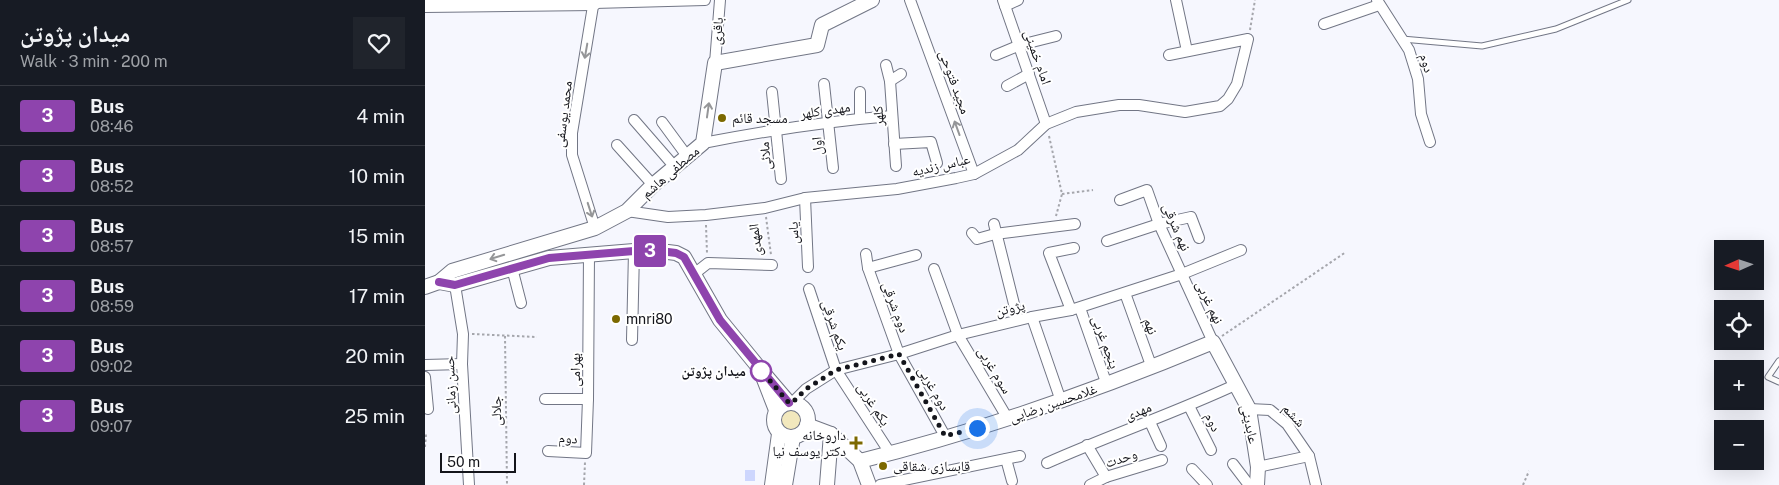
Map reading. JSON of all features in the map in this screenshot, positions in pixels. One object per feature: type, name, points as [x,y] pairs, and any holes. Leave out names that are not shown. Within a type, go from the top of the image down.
[{"type":"street","name":"باقری","points":[[425,5],[705,0]]},
{"type":"street","name":"باقری","points":[[715,63],[720,0]]},
{"type":"street","points":[[715,63],[817,45],[822,25],[872,0]]},
{"type":"street","name":"مجید فتوحی","points":[[910,0],[974,174]]},
{"type":"street","points":[[1004,3],[1018,0]]},
{"type":"street","points":[[1176,0],[1187,51]]},
{"type":"street","name":"محمد یوسفی","points":[[594,2],[572,133],[572,155],[595,228]]},
{"type":"street","points":[[1324,24],[1378,2]]},
{"type":"street","name":"دوم","points":[[1378,2],[1409,50],[1419,79],[1421,114],[1430,142]]},
{"type":"street","name":"امام خمینی","points":[[1004,3],[1046,124]]},
{"type":"street","points":[[996,55],[1020,45],[1056,36]]},
{"type":"street","points":[[1169,55],[1249,39]]},
{"type":"street","name":"عباس زندیه","points":[[627,211],[668,217],[706,215],[765,208],[805,198],[897,189],[974,174],[1018,150],[1046,124],[1077,112],[1119,105],[1139,105],[1185,112],[1220,106],[1228,99],[1237,84],[1249,39]]},
{"type":"street","name":"مصطفی هاشم","points":[[425,287],[439,282],[452,271],[595,228],[627,211],[674,166],[703,143],[715,63]]},
{"type":"street","name":"کلهر","points":[[886,65],[890,81],[897,166]]},
{"type":"street","points":[[890,81],[901,74]]},
{"type":"street","points":[[1007,86],[1029,74]]},
{"type":"street","name":"اول","points":[[825,84],[833,168]]},
{"type":"street","points":[[772,92],[777,130]]},
{"type":"street","points":[[860,92],[861,118]]},
{"type":"street","name":"مهدی کلهر","points":[[703,143],[762,131],[861,118],[892,116]]},
{"type":"street","points":[[634,120],[674,166]]},
{"type":"street","points":[[663,122],[687,156]]},
{"type":"street","name":"ملائی","points":[[777,130],[781,179]]},
{"type":"street","points":[[894,144],[931,142],[937,163]]},
{"type":"street","points":[[617,145],[653,185]]},
{"type":"street","name":"نهم شرقی","points":[[1120,200],[1147,190],[1159,224],[1182,274]]},
{"type":"street","name":"یاس","points":[[805,198],[808,267]]},
{"type":"street","points":[[1107,241],[1159,224],[1191,217],[1199,238]]},
{"type":"street","points":[[972,233],[977,239],[995,229],[1075,224]]},
{"type":"street","points":[[995,229],[1018,320]]},
{"type":"street","points":[[544,243],[549,258]]},
{"type":"street","name":"پنجم غربی","points":[[1074,248],[1049,253],[1107,385]]},
{"type":"street","name":"پژوتن","points":[[791,403],[806,389],[836,370],[899,354],[958,335],[1018,320],[1075,309],[1182,274],[1241,250]]},
{"type":"street","points":[[439,282],[455,285],[549,258],[634,251],[676,253],[684,257],[720,320],[791,403]]},
{"type":"street","points":[[632,340],[634,251]]},
{"type":"street","name":"بهرامی","points":[[586,453],[589,254]]},
{"type":"street","name":"دوم شرقی","points":[[866,254],[868,268],[899,354]]},
{"type":"street","name":"دوم شرقی","points":[[868,268],[916,255]]},
{"type":"street","points":[[695,274],[708,263]]},
{"type":"street","name":"المهدی","points":[[708,263],[772,265]]},
{"type":"street","points":[[512,268],[521,303]]},
{"type":"street","name":"سوم غربی","points":[[935,269],[958,335],[1008,419]]},
{"type":"street","name":"نهم غربی","points":[[1182,274],[1213,342]]},
{"type":"street","name":"حسن زمانی","points":[[455,285],[463,334],[462,364],[469,485]]},
{"type":"street","name":"یکم شرقی","points":[[809,289],[836,370]]},
{"type":"street","name":"نهم","points":[[1125,293],[1151,368]]},
{"type":"street","points":[[1032,317],[1061,401]]},
{"type":"street","name":"غلامحسین رضایی","points":[[860,461],[1008,419],[1107,385],[1213,342]]},
{"type":"street","name":"عابدینی","points":[[1213,342],[1249,409],[1258,467],[1257,485]]},
{"type":"street","name":"دوم غربی","points":[[899,354],[945,436]]},
{"type":"street","points":[[425,365],[462,364]]},
{"type":"street","points":[[760,369],[776,410]]},
{"type":"street","name":"یکم غربی","points":[[836,370],[890,453]]},
{"type":"street","points":[[425,377],[428,409]]},
{"type":"street","name":"مهدی","points":[[1047,463],[1087,445],[1189,406],[1237,384]]},
{"type":"street","points":[[545,399],[588,400]]},
{"type":"street","points":[[791,403],[798,404],[805,411],[808,420],[802,433],[789,438],[779,434],[773,420],[776,410],[780,406],[791,403]]},
{"type":"street","name":"دوم","points":[[1189,406],[1211,450]]},
{"type":"street","name":"ششم","points":[[1249,409],[1271,410],[1287,424],[1309,456],[1316,485]]},
{"type":"street","points":[[1150,422],[1161,446]]},
{"type":"street","points":[[807,425],[831,434],[860,461],[869,485]]},
{"type":"street","points":[[772,485],[779,434]]},
{"type":"street","points":[[827,485],[831,434]]},
{"type":"street","points":[[785,485],[793,437]]},
{"type":"street","points":[[1087,445],[1106,477]]},
{"type":"street","name":"دوم","points":[[548,451],[586,453]]},
{"type":"street","points":[[880,485],[1020,456]]},
{"type":"street","points":[[1258,467],[1309,456]]},
{"type":"street","points":[[1006,460],[1012,481]]},
{"type":"street","name":"وحدت","points":[[1090,485],[1106,477],[1162,460]]},
{"type":"street","points":[[1233,464],[1249,485]]},
{"type":"street","points":[[1192,468],[1207,485]]},
{"type":"lane","points":[[1401,39],[1482,46],[1556,29],[1628,0]]},
{"type":"lane","points":[[1779,361],[1768,377],[1779,382]]},
{"type":"path","points":[[1249,39],[1255,0]]},
{"type":"path","points":[[1046,124],[1062,194],[1053,226]]},
{"type":"path","points":[[1062,194],[1093,190]]},
{"type":"path","name":"المهدی","points":[[765,208],[772,265]]},
{"type":"path","points":[[706,215],[708,263]]},
{"type":"path","points":[[1213,342],[1346,252]]},
{"type":"path","points":[[463,334],[537,336]]},
{"type":"path","name":"جلالی","points":[[505,336],[507,485]]},
{"type":"path","points":[[425,447],[426,434]]},
{"type":"path","points":[[585,485],[586,453]]},
{"type":"path","points":[[1523,485],[1529,471]]},
{"type":"shaded area","points":[[790,406],[800,410],[804,420],[800,430],[790,434],[780,430],[776,420],[780,410]]},
{"type":"building","points":[[745,470],[755,470],[755,481],[745,481]]},
{"type":"bus line","name":"3","points":[[439,282],[455,285],[549,258],[634,251],[676,253],[684,257],[720,320],[789,403]]},
{"type":"place","name":"مسجد قائم","points":[[722,118]]},
{"type":"place","name":"mnri80","points":[[616,319]]},
{"type":"place","name":"میدان پژوتن","points":[[761,371]]},
{"type":"place","name":"داروخانه دکتر یوسف نیا","points":[[856,443]]},
{"type":"place","name":"قابسازی شقاقی","points":[[883,466]]},
{"type":"route","points":[[761,371],[760,369],[789,403],[792,403],[806,389],[836,370],[899,354],[945,436],[977,428]]}]
